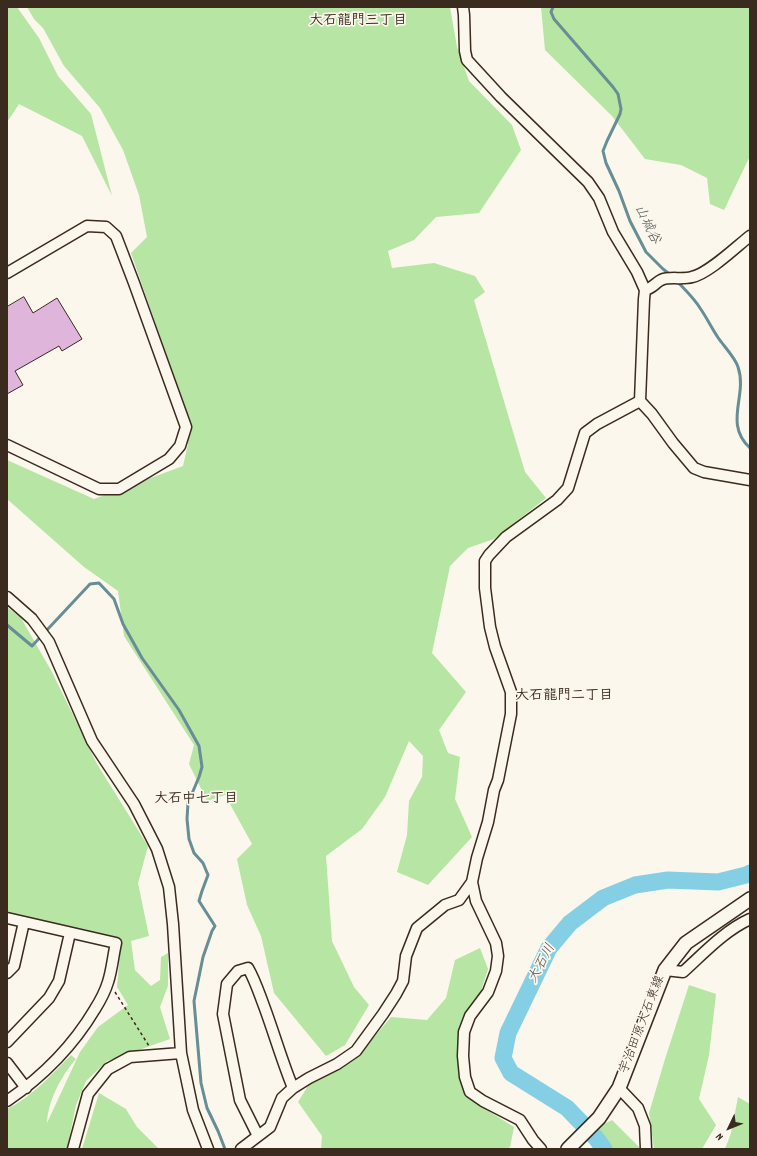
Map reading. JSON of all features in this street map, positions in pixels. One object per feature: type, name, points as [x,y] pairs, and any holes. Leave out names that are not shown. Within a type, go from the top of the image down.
[{"type":"main road","name":"宇治田原大石東線","points":[[568,1149],[598,1118],[619,1088],[664,970],[686,943],[750,899]]},
{"type":"street","points":[[463,7],[465,51],[467,60],[501,97],[588,182],[599,198],[613,232],[637,272],[645,290],[640,401],[694,468],[704,472],[750,480]]},
{"type":"street","points":[[7,272],[87,226],[106,227],[116,236],[186,427],[180,446],[169,459],[119,489],[99,489],[7,445]]},
{"type":"street","points":[[645,290],[651,288],[662,280],[691,278],[701,274],[750,236]]},
{"type":"street","points":[[541,1149],[533,1140],[520,1120],[483,1101],[470,1092],[465,1077],[463,1056],[464,1032],[470,1016],[488,992],[496,971],[498,956],[496,943],[476,901],[472,882],[477,858],[488,822],[494,790],[498,780],[512,714],[511,692],[495,647],[490,627],[485,588],[485,561],[506,537],[556,500],[568,488],[585,433],[597,424],[640,401]]},
{"type":"street","points":[[7,597],[32,619],[49,642],[92,741],[134,804],[157,849],[169,887],[174,924],[181,1053],[193,1110],[208,1149]]},
{"type":"street","points":[[240,1149],[270,1127],[282,1098],[293,1088],[337,1064],[356,1051],[383,1014],[403,981],[406,956],[417,928],[445,905],[459,900],[472,882]]},
{"type":"street","points":[[7,918],[116,943],[108,982],[86,1025],[77,1037],[47,1069],[26,1088],[7,1101]]},
{"type":"street","points":[[664,970],[683,972],[715,943],[742,923],[750,920]]},
{"type":"street","points":[[7,974],[14,966],[24,922]]},
{"type":"street","points":[[7,1042],[49,998],[59,981],[70,933]]},
{"type":"street","points":[[258,1136],[240,1100],[223,1014],[227,984],[238,971],[248,968],[253,976],[293,1088]]},
{"type":"street","points":[[73,1149],[88,1094],[108,1069],[130,1057],[181,1053]]},
{"type":"street","points":[[7,1063],[26,1088]]},
{"type":"street","points":[[619,1088],[638,1108],[645,1126],[646,1149]]},
{"type":"path","points":[[108,982],[154,1055]]},
{"type":"green space","points":[[7,7],[17,7],[39,38],[58,76],[91,114],[112,196],[82,136],[19,104],[7,122]]},
{"type":"green space","points":[[27,7],[450,7],[457,47],[469,81],[512,125],[521,150],[479,213],[436,217],[414,240],[388,251],[392,268],[434,263],[475,276],[485,292],[474,300],[525,472],[546,498],[494,539],[468,548],[450,566],[432,653],[466,692],[439,730],[448,753],[460,757],[455,799],[472,837],[428,885],[397,872],[407,835],[409,801],[422,777],[423,756],[409,741],[385,797],[362,829],[326,856],[332,941],[354,987],[369,1005],[345,1045],[326,1056],[274,993],[261,936],[247,905],[237,859],[252,844],[225,795],[207,801],[189,764],[194,745],[124,636],[118,591],[84,567],[7,499],[7,460],[94,499],[183,466],[188,444],[182,400],[131,253],[147,237],[139,195],[123,150],[100,108],[64,66],[43,28],[34,19]]},
{"type":"green space","points":[[541,7],[750,7],[750,156],[724,210],[710,204],[707,178],[681,165],[645,159],[612,116],[545,50]]},
{"type":"green space","points":[[7,607],[21,618],[52,672],[97,764],[148,846],[138,883],[149,936],[131,941],[135,970],[151,986],[160,980],[161,957],[168,953],[168,986],[160,1007],[170,1039],[107,1061],[86,1081],[76,1105],[67,1149],[7,1149],[7,1109],[33,1092],[71,1055],[76,1059],[65,1073],[56,1089],[50,1106],[47,1123],[80,1052],[98,1027],[128,1005],[117,987],[121,941],[7,914]]},
{"type":"green space","points":[[480,948],[488,969],[480,994],[462,1023],[457,1050],[466,1097],[514,1127],[510,1147],[506,1149],[321,1149],[322,1136],[298,1102],[311,1081],[360,1054],[391,1017],[427,1020],[446,998],[455,960]]},
{"type":"green space","points":[[689,985],[716,994],[709,1055],[699,1099],[716,1125],[702,1149],[654,1149],[649,1113]]},
{"type":"green space","points":[[99,1093],[126,1109],[137,1127],[159,1149],[82,1149]]},
{"type":"green space","points":[[738,1097],[750,1104],[750,1149],[725,1149],[731,1133]]},
{"type":"green space","points":[[612,1120],[641,1149],[595,1149],[600,1126]]},
{"type":"building","points":[[24,297],[33,313],[57,298],[82,339],[62,351],[59,346],[15,371],[23,385],[7,394],[7,307]]},
{"type":"waterway","name":"山城谷","points":[[553,7],[551,12],[554,19],[618,94],[621,109],[603,151],[606,163],[619,191],[630,221],[646,252],[672,276]]},
{"type":"waterway","name":"山城谷","points":[[676,280],[698,304],[716,335],[737,364],[740,378],[737,419],[738,429],[742,439],[750,448]]},
{"type":"waterway","points":[[7,625],[32,646],[90,584],[99,583],[114,599],[123,624],[142,658],[179,710],[199,746],[202,767],[188,803],[187,819],[189,839],[194,853],[203,863],[208,875],[199,901],[215,926],[203,957],[194,1001],[201,1083],[207,1108],[225,1149]]},
{"type":"waterway","name":"大石川","points":[[604,1149],[596,1138],[567,1108],[511,1073],[503,1058],[508,1033],[549,948],[570,923],[603,898],[635,885],[668,880],[718,882],[750,873]]},
{"type":"district","name":"大石龍門三丁目","points":[[358,22]]},
{"type":"district","name":"大石龍門二丁目","points":[[564,697]]},
{"type":"district","name":"大石中七丁目","points":[[196,800]]}]
